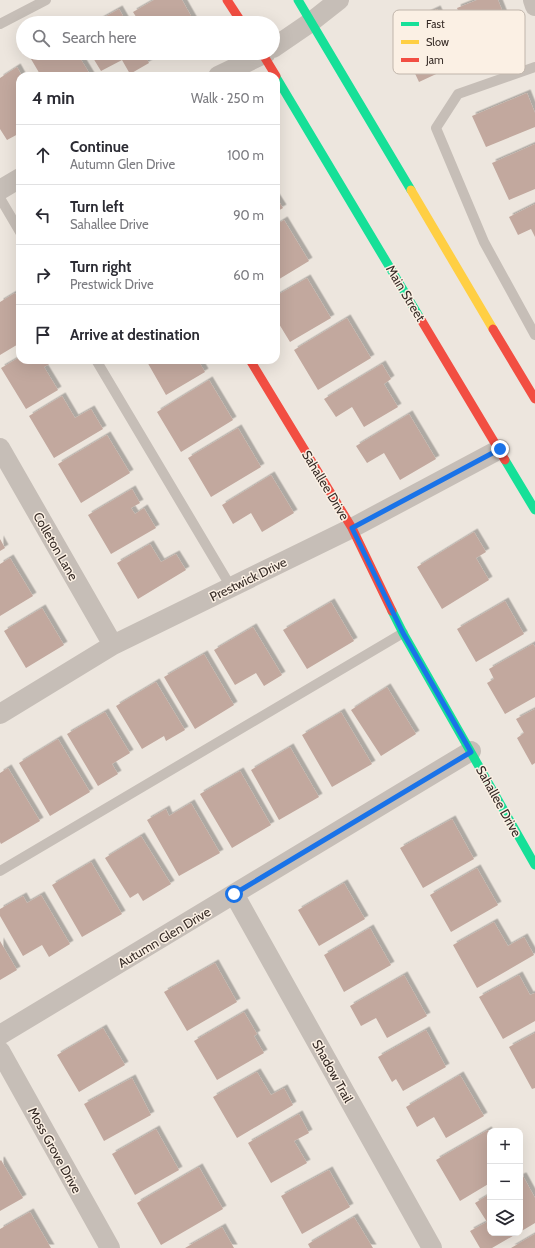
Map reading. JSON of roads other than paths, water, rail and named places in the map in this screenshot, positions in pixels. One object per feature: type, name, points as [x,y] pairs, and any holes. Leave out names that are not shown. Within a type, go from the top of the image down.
[{"type":"main road","points":[[227,0],[237,16]]},
{"type":"main road","points":[[298,0],[535,398]]},
{"type":"main road","name":"Main Street","points":[[269,60],[274,72]]},
{"type":"main road","name":"Main Street","points":[[280,83],[500,449],[535,510]]},
{"type":"main road","name":"Sahallee Drive","points":[[252,364],[352,528],[403,633],[535,864]]},
{"type":"street","points":[[280,43],[311,22],[339,0]]},
{"type":"street","points":[[533,0],[535,6]]},
{"type":"street","points":[[226,72],[250,60]]},
{"type":"street","points":[[0,190],[16,180]]},
{"type":"street","name":"Colleton Lane","points":[[0,448],[113,645]]},
{"type":"street","name":"Prestwick Drive","points":[[1,710],[113,645],[352,528],[500,449]]},
{"type":"street","name":"Autumn Glen Drive","points":[[0,1035],[471,752]]},
{"type":"street","name":"Shadow Trail","points":[[234,894],[432,1248]]},
{"type":"street","name":"Moss Grove Drive","points":[[0,1051],[110,1248]]},
{"type":"lane","points":[[0,24],[46,0]]},
{"type":"lane","points":[[525,71],[535,67]]},
{"type":"lane","points":[[515,74],[458,94],[436,128],[484,242],[535,335]]},
{"type":"lane","points":[[0,198],[16,225]]},
{"type":"lane","points":[[98,364],[231,587]]},
{"type":"lane","points":[[0,871],[403,633]]}]
